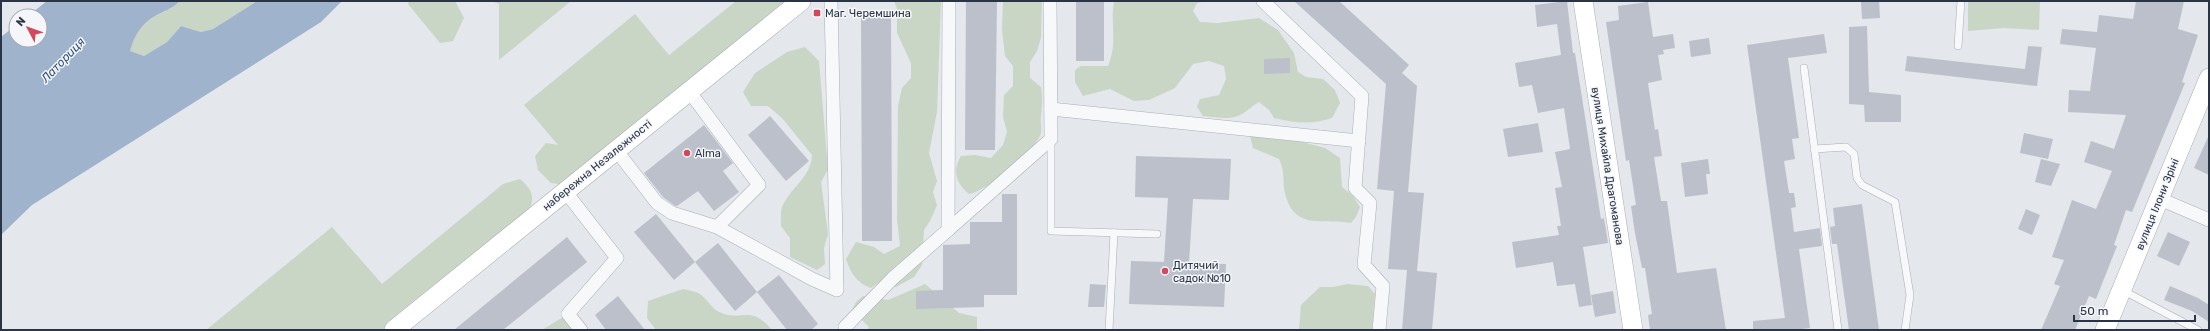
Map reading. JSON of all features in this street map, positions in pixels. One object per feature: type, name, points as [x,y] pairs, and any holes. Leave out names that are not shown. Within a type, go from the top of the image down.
[{"type":"street","name":"набережна Незалежності","points":[[394,330],[801,1]]},
{"type":"street","points":[[616,150],[657,203],[672,213],[717,227],[812,279],[837,290],[831,1]]},
{"type":"street","points":[[948,230],[949,1]]},
{"type":"street","points":[[845,327],[893,278],[1051,139],[1052,109],[1050,1]]},
{"type":"street","points":[[1263,1],[1362,96],[1355,188],[1370,203],[1364,265],[1383,286],[1379,330]]},
{"type":"street","name":"вулиця Михайла Драгоманова","points":[[1583,1],[1633,330]]},
{"type":"street","name":"вулиця Ілони Зріні","points":[[2105,330],[2209,78]]},
{"type":"street","points":[[689,91],[759,185],[717,227]]},
{"type":"street","points":[[1052,109],[1358,141]]},
{"type":"street","points":[[566,191],[617,258],[568,314],[581,330]]},
{"type":"street","points":[[2160,199],[2209,220]]},
{"type":"lane","points":[[1958,46],[1961,1]]},
{"type":"lane","points":[[1804,68],[1838,330]]},
{"type":"lane","points":[[1051,139],[1051,232],[1156,234]]},
{"type":"lane","points":[[1814,149],[1846,147],[1854,154],[1857,178],[1862,185],[1895,202],[1910,295],[1905,330]]},
{"type":"lane","points":[[1109,330],[1114,233]]},
{"type":"lane","points":[[2122,290],[2198,330]]},
{"type":"green space","points":[[180,1],[257,1],[213,29],[201,32],[181,26],[167,42],[144,56],[129,51],[136,35],[150,19],[174,6]]},
{"type":"green space","points":[[409,1],[457,1],[456,3],[464,18],[453,41],[440,43],[408,4]]},
{"type":"green space","points":[[491,1],[571,1],[499,60],[499,4]]},
{"type":"green space","points":[[736,1],[802,1],[572,186],[551,183],[538,170],[535,156],[546,143],[558,145],[524,105],[635,14],[669,55]]},
{"type":"green space","points":[[894,1],[941,1],[937,112],[929,153],[937,181],[933,192],[937,205],[924,230],[922,265],[914,277],[896,287],[881,281],[871,288],[858,281],[850,269],[846,259],[856,242],[874,247],[884,254],[900,246],[897,219],[898,106],[902,88],[911,78],[911,63],[897,33],[897,9]]},
{"type":"green space","points":[[1003,1],[1042,1],[1041,38],[1037,51],[1030,62],[1030,78],[1041,87],[1041,133],[1030,149],[1010,169],[977,192],[969,194],[958,181],[956,172],[958,161],[961,156],[975,155],[991,158],[1003,145],[1007,132],[1003,117],[1004,95],[1013,86],[1013,66],[1005,56],[1002,29]]},
{"type":"green space","points":[[1114,1],[1206,1],[1197,3],[1193,11],[1200,22],[1218,23],[1259,18],[1278,30],[1294,53],[1298,72],[1306,77],[1323,79],[1335,90],[1340,103],[1332,118],[1317,122],[1296,122],[1274,118],[1269,110],[1259,102],[1243,114],[1234,117],[1220,118],[1203,116],[1197,107],[1200,99],[1219,95],[1226,79],[1224,66],[1209,61],[1193,64],[1175,88],[1149,100],[1134,101],[1110,89],[1083,96],[1075,82],[1075,70],[1081,66],[1108,66],[1113,49]]},
{"type":"green space","points":[[1968,1],[2040,1],[2039,30],[2004,28],[1968,31]]},
{"type":"green space","points":[[805,47],[819,61],[828,169],[821,182],[828,234],[824,248],[825,264],[817,270],[790,257],[790,238],[781,226],[782,207],[805,175],[811,163],[812,155],[782,118],[768,106],[751,106],[743,92],[755,73],[787,52]]},
{"type":"green space","points":[[1261,131],[1325,148],[1340,158],[1342,187],[1353,196],[1360,207],[1356,217],[1351,223],[1310,220],[1302,218],[1295,213],[1289,205],[1285,193],[1283,173],[1279,159],[1253,148],[1250,136]]},
{"type":"green space","points":[[520,179],[530,190],[532,196],[531,206],[523,226],[394,330],[206,330],[332,227],[382,284],[503,184]]},
{"type":"green space","points":[[925,284],[959,313],[977,317],[977,330],[867,330],[869,327],[852,310],[856,302],[863,296],[888,300]]},
{"type":"green space","points":[[1348,284],[1368,286],[1375,294],[1372,330],[1299,330],[1301,305],[1320,287],[1333,287]]},
{"type":"green space","points":[[683,289],[698,293],[719,312],[735,316],[752,315],[758,317],[772,330],[656,330],[647,318],[648,301]]},
{"type":"green space","points":[[568,314],[581,330],[542,330]]},
{"type":"water","name":"Латориця","points":[[47,1],[180,1],[171,8],[150,19],[139,31],[130,51],[144,56],[167,42],[181,26],[201,32],[213,29],[257,1],[342,1],[321,22],[32,205],[1,235],[1,37],[8,31],[8,48],[48,48],[48,8],[38,8]]},
{"type":"building","points":[[966,1],[997,1],[995,150],[965,150]]},
{"type":"building","points":[[1076,1],[1104,1],[1104,61],[1076,61]]},
{"type":"building","points":[[1294,1],[1339,1],[1409,65],[1402,73],[1417,86],[1408,192],[1424,193],[1417,271],[1437,273],[1432,330],[1402,330],[1407,270],[1388,269],[1394,191],[1377,189],[1386,84]]},
{"type":"building","points":[[1567,1],[1573,53],[1575,53],[1601,219],[1604,218],[1608,243],[1583,247],[1592,305],[1579,307],[1575,284],[1557,286],[1553,262],[1516,268],[1512,242],[1559,235],[1557,226],[1561,226],[1555,188],[1562,187],[1555,152],[1570,149],[1564,108],[1538,113],[1532,85],[1519,87],[1515,63],[1561,55],[1557,24],[1537,27],[1535,5]]},
{"type":"building","points":[[1861,1],[1879,1],[1880,18],[1862,19]]},
{"type":"building","points":[[2136,1],[2184,1],[2178,29],[2198,35],[2182,82],[2185,83],[2132,212],[2126,210],[2114,245],[2117,246],[2096,299],[2089,296],[2075,330],[2041,330],[2060,286],[2054,284],[2064,260],[2052,257],[2072,200],[2096,209],[2112,171],[2084,162],[2091,141],[2114,149],[2126,115],[2068,112],[2069,90],[2090,91],[2096,48],[2060,44],[2062,29],[2097,32],[2099,15],[2133,19]]},
{"type":"building","points":[[1648,2],[1653,37],[1673,34],[1675,48],[1663,50],[1664,54],[1658,55],[1662,80],[1648,83],[1655,130],[1658,129],[1662,156],[1654,157],[1661,201],[1667,201],[1677,273],[1716,268],[1726,330],[1650,330],[1648,315],[1652,314],[1645,268],[1642,268],[1635,233],[1631,206],[1636,205],[1629,160],[1626,161],[1606,22],[1619,20],[1618,6]]},
{"type":"building","points":[[861,15],[891,15],[892,241],[862,241]]},
{"type":"building","points":[[1867,26],[1869,92],[1901,95],[1901,122],[1865,122],[1864,105],[1849,104],[1849,27]]},
{"type":"building","points":[[1824,34],[1827,53],[1788,58],[1799,138],[1792,139],[1795,159],[1784,161],[1789,193],[1794,193],[1796,207],[1791,208],[1794,232],[1820,228],[1822,246],[1799,249],[1810,328],[1793,330],[1753,330],[1753,321],[1785,318],[1747,45]]},
{"type":"building","points":[[1709,38],[1711,54],[1691,57],[1689,41]]},
{"type":"building","points":[[2028,46],[2042,47],[2037,86],[1905,71],[1907,56],[2025,69]]},
{"type":"building","points":[[1290,58],[1290,73],[1264,74],[1264,59]]},
{"type":"building","points":[[770,116],[809,161],[786,181],[748,135]]},
{"type":"building","points":[[1538,123],[1543,152],[1508,157],[1503,129]]},
{"type":"building","points":[[704,125],[733,163],[723,171],[739,192],[714,211],[698,191],[675,206],[663,197],[644,173]]},
{"type":"building","points":[[2024,133],[2053,139],[2048,159],[2020,153]]},
{"type":"building","points":[[2209,135],[2209,175],[2194,168]]},
{"type":"building","points":[[1136,156],[1231,159],[1229,200],[1193,199],[1189,263],[1226,264],[1224,307],[1129,304],[1131,261],[1164,262],[1168,198],[1135,197]]},
{"type":"building","points":[[1708,159],[1710,174],[1706,174],[1708,194],[1685,197],[1681,163]]},
{"type":"building","points":[[2041,159],[2060,164],[2051,186],[2035,182]]},
{"type":"building","points":[[1002,194],[1017,194],[1017,295],[984,295],[984,307],[916,309],[916,291],[943,290],[943,245],[970,244],[970,222],[1002,222]]},
{"type":"building","points":[[1862,204],[1879,330],[1849,330],[1837,244],[1832,244],[1830,227],[1835,226],[1833,208]]},
{"type":"building","points":[[2026,209],[2040,215],[2032,235],[2018,229]]},
{"type":"building","points":[[656,214],[695,262],[674,280],[634,232]]},
{"type":"building","points":[[2168,232],[2190,242],[2179,266],[2157,256]]},
{"type":"building","points":[[567,237],[587,262],[503,330],[454,330]]},
{"type":"building","points":[[718,243],[757,292],[735,311],[695,262]]},
{"type":"building","points":[[779,275],[818,324],[811,330],[787,330],[757,292]]},
{"type":"building","points":[[1090,284],[1106,285],[1104,307],[1088,307]]},
{"type":"building","points":[[2170,286],[2198,298],[2209,305],[2209,322],[2192,311],[2164,300]]},
{"type":"building","points":[[1613,291],[1616,313],[1595,317],[1591,295]]},
{"type":"building","points":[[618,296],[645,330],[606,330],[595,315]]},
{"type":"place","name":"Маг. Черемшина","points":[[817,13]]},
{"type":"place","name":"Alma","points":[[687,153]]},
{"type":"place","name":"Дитячий садок №10","points":[[1165,271]]}]
